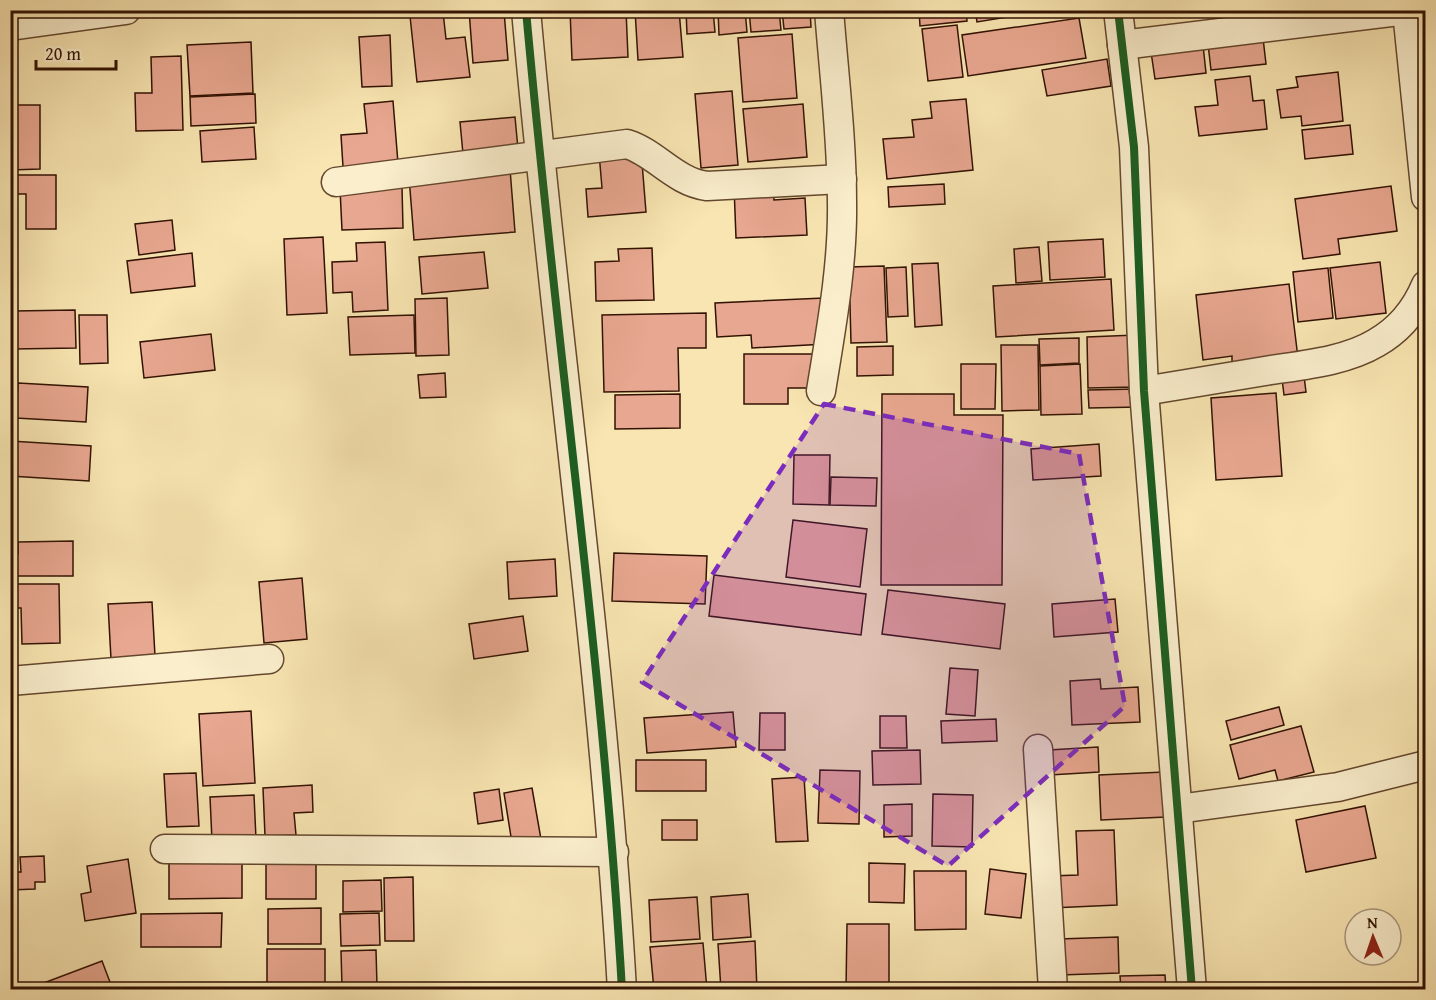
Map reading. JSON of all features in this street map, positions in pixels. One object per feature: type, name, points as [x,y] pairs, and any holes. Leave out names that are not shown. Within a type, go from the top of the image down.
[{"type":"street","points":[[10,26],[126,10]]},
{"type":"street","points":[[526,10],[539,155],[594,638],[614,852],[622,990]]},
{"type":"street","points":[[820,391],[832,321],[842,206],[842,179],[828,10]]},
{"type":"street","points":[[1118,10],[1134,147],[1144,391],[1192,990]]},
{"type":"street","points":[[1122,45],[1412,11],[1425,197]]},
{"type":"street","points":[[336,182],[627,144],[643,149],[693,184],[706,186],[842,179]]},
{"type":"street","points":[[1144,391],[1303,365],[1376,344],[1402,323],[1420,299],[1425,285]]},
{"type":"street","points":[[10,681],[269,659]]},
{"type":"street","points":[[1038,749],[1053,990]]},
{"type":"street","points":[[1178,808],[1338,787],[1425,765]]},
{"type":"street","points":[[165,849],[614,852]]},
{"type":"highlighted area","points":[[824,404],[1079,454],[1125,706],[948,866],[642,682]]},
{"type":"building","points":[[469,10],[504,11],[508,60],[473,63]]},
{"type":"building","points":[[570,10],[626,10],[628,57],[572,60]]},
{"type":"building","points":[[635,10],[679,10],[683,57],[638,60]]},
{"type":"building","points":[[686,10],[713,10],[715,32],[687,34]]},
{"type":"building","points":[[718,10],[745,10],[747,32],[719,35]]},
{"type":"building","points":[[749,10],[779,10],[781,30],[751,32]]},
{"type":"building","points":[[782,10],[810,10],[811,27],[784,29]]},
{"type":"building","points":[[919,10],[966,10],[967,21],[920,26]]},
{"type":"building","points":[[975,10],[1049,10],[977,22]]},
{"type":"building","points":[[443,12],[446,39],[465,37],[470,77],[417,82],[410,16]]},
{"type":"building","points":[[1079,18],[1086,58],[968,76],[962,35]]},
{"type":"building","points":[[957,25],[963,77],[928,81],[922,29]]},
{"type":"building","points":[[792,34],[797,98],[743,102],[738,38]]},
{"type":"building","points":[[390,35],[392,86],[362,87],[359,37]]},
{"type":"building","points":[[1263,38],[1266,64],[1211,70],[1208,44]]},
{"type":"building","points":[[251,42],[253,93],[190,96],[187,45]]},
{"type":"building","points":[[1203,45],[1206,73],[1155,79],[1151,52]]},
{"type":"building","points":[[181,56],[183,130],[136,131],[135,93],[152,93],[151,57]]},
{"type":"building","points":[[1107,59],[1111,86],[1047,96],[1042,70]]},
{"type":"building","points":[[1338,72],[1343,121],[1302,126],[1301,116],[1281,118],[1277,90],[1298,87],[1296,77]]},
{"type":"building","points":[[1250,76],[1253,101],[1264,100],[1267,129],[1199,136],[1195,107],[1218,105],[1215,80]]},
{"type":"building","points":[[732,91],[738,165],[701,168],[695,94]]},
{"type":"building","points":[[255,94],[256,123],[191,126],[190,97]]},
{"type":"building","points":[[966,99],[973,170],[887,179],[883,139],[914,137],[912,120],[932,118],[930,102]]},
{"type":"building","points":[[393,101],[398,163],[343,167],[341,135],[367,133],[364,104]]},
{"type":"building","points":[[803,104],[807,157],[748,162],[743,109]]},
{"type":"building","points":[[10,105],[40,105],[40,169],[10,170]]},
{"type":"building","points":[[515,117],[518,149],[463,154],[460,122]]},
{"type":"building","points":[[1350,125],[1353,154],[1305,159],[1302,130]]},
{"type":"building","points":[[254,127],[256,159],[202,162],[200,131]]},
{"type":"building","points":[[641,150],[646,212],[588,217],[586,189],[602,188],[599,153]]},
{"type":"building","points":[[510,169],[515,232],[414,240],[409,177]]},
{"type":"building","points":[[12,175],[56,175],[56,229],[26,229],[26,194],[13,194]]},
{"type":"building","points":[[773,184],[774,200],[805,198],[807,235],[736,238],[734,186]]},
{"type":"building","points":[[944,184],[945,204],[889,207],[888,187]]},
{"type":"building","points":[[1391,186],[1397,231],[1338,239],[1340,254],[1303,259],[1295,199]]},
{"type":"building","points":[[402,187],[403,228],[342,230],[340,189]]},
{"type":"building","points":[[10,208],[14,208],[14,233],[10,233]]},
{"type":"building","points":[[172,220],[175,250],[139,255],[135,224]]},
{"type":"building","points":[[323,237],[327,313],[287,315],[284,239]]},
{"type":"building","points":[[1103,239],[1105,277],[1050,280],[1048,242]]},
{"type":"building","points":[[385,242],[388,310],[353,312],[352,292],[333,293],[332,262],[357,261],[356,243]]},
{"type":"building","points":[[1039,247],[1042,281],[1016,283],[1014,249]]},
{"type":"building","points":[[652,248],[654,300],[596,301],[595,262],[619,261],[618,249]]},
{"type":"building","points":[[484,252],[488,288],[422,294],[419,257]]},
{"type":"building","points":[[192,253],[195,286],[131,293],[127,261]]},
{"type":"building","points":[[1380,262],[1386,313],[1336,319],[1330,268]]},
{"type":"building","points":[[938,263],[942,325],[915,327],[912,264]]},
{"type":"building","points":[[884,266],[887,342],[851,343],[849,267]]},
{"type":"building","points":[[906,267],[908,316],[888,317],[886,268]]},
{"type":"building","points":[[1328,268],[1333,318],[1298,322],[1293,272]]},
{"type":"building","points":[[1111,279],[1114,330],[996,337],[993,286]]},
{"type":"building","points":[[1289,284],[1298,358],[1232,366],[1232,356],[1203,360],[1196,295]]},
{"type":"building","points":[[447,298],[449,355],[416,356],[415,299]]},
{"type":"building","points":[[824,298],[826,344],[752,348],[751,335],[717,337],[715,303]]},
{"type":"building","points":[[75,310],[76,348],[14,349],[14,311]]},
{"type":"building","points":[[706,313],[706,348],[678,348],[679,391],[604,392],[602,315]]},
{"type":"building","points":[[79,315],[107,315],[108,363],[80,364]]},
{"type":"building","points":[[414,315],[415,353],[350,355],[348,317]]},
{"type":"building","points":[[211,334],[215,370],[144,378],[140,342]]},
{"type":"building","points":[[1136,335],[1137,387],[1088,388],[1087,337]]},
{"type":"building","points":[[1079,338],[1079,363],[1040,365],[1039,339]]},
{"type":"building","points":[[1001,345],[1038,345],[1039,410],[1002,411]]},
{"type":"building","points":[[893,346],[893,375],[857,376],[857,347]]},
{"type":"building","points":[[744,354],[813,354],[813,388],[788,388],[788,404],[744,404]]},
{"type":"building","points":[[961,364],[996,364],[995,409],[961,409]]},
{"type":"building","points":[[1080,364],[1082,414],[1041,415],[1040,366]]},
{"type":"building","points":[[445,373],[446,397],[420,398],[418,375]]},
{"type":"building","points":[[1304,376],[1306,392],[1284,395],[1282,379]]},
{"type":"building","points":[[18,383],[88,387],[86,422],[16,418]]},
{"type":"building","points":[[1138,389],[1139,407],[1089,408],[1088,390]]},
{"type":"building","points":[[1276,393],[1282,476],[1216,480],[1211,398]]},
{"type":"building","points":[[680,394],[680,428],[615,429],[615,395]]},
{"type":"building","points":[[882,394],[954,394],[954,415],[1003,415],[1002,585],[881,585]]},
{"type":"building","points":[[10,441],[91,446],[89,481],[10,476]]},
{"type":"building","points":[[1099,444],[1101,476],[1033,480],[1031,449]]},
{"type":"building","points":[[794,455],[830,455],[829,505],[793,504]]},
{"type":"building","points":[[831,477],[877,478],[876,506],[830,505]]},
{"type":"building","points":[[793,520],[867,529],[860,587],[786,577]]},
{"type":"building","points":[[73,541],[73,576],[10,576],[10,554],[18,554],[18,542]]},
{"type":"building","points":[[614,553],[707,556],[705,604],[612,601]]},
{"type":"building","points":[[555,559],[557,596],[509,599],[507,562]]},
{"type":"building","points":[[714,575],[866,594],[861,635],[709,616]]},
{"type":"building","points":[[302,578],[307,639],[264,643],[259,582]]},
{"type":"building","points":[[10,584],[59,584],[60,643],[22,644],[21,608],[10,608]]},
{"type":"building","points":[[888,590],[1005,604],[1000,649],[882,634]]},
{"type":"building","points":[[1115,599],[1118,632],[1054,637],[1052,604]]},
{"type":"building","points":[[152,602],[155,656],[111,659],[108,604]]},
{"type":"building","points":[[523,616],[528,651],[474,659],[469,624]]},
{"type":"building","points":[[950,668],[978,670],[975,716],[946,714]]},
{"type":"building","points":[[1100,679],[1101,689],[1138,687],[1140,722],[1072,725],[1070,681]]},
{"type":"building","points":[[1279,707],[1284,725],[1231,740],[1226,721]]},
{"type":"building","points":[[251,711],[255,783],[203,786],[199,714]]},
{"type":"building","points":[[733,712],[736,747],[647,753],[644,718]]},
{"type":"building","points":[[760,713],[785,713],[785,750],[759,750]]},
{"type":"building","points":[[880,716],[906,716],[907,748],[880,748]]},
{"type":"building","points":[[996,719],[997,741],[942,743],[941,721]]},
{"type":"building","points":[[1301,726],[1314,772],[1278,781],[1275,770],[1239,779],[1230,745]]},
{"type":"building","points":[[1098,747],[1099,772],[1050,775],[1049,750]]},
{"type":"building","points":[[920,750],[921,784],[873,785],[872,751]]},
{"type":"building","points":[[636,760],[706,760],[706,791],[636,791]]},
{"type":"building","points":[[820,770],[860,771],[859,824],[818,823]]},
{"type":"building","points":[[1164,772],[1166,817],[1101,820],[1099,775]]},
{"type":"building","points":[[196,773],[199,826],[167,827],[164,774]]},
{"type":"building","points":[[804,777],[808,841],[776,842],[772,779]]},
{"type":"building","points":[[312,785],[313,812],[294,813],[296,835],[265,836],[263,788]]},
{"type":"building","points":[[532,788],[541,839],[512,843],[504,793]]},
{"type":"building","points":[[499,789],[503,820],[478,824],[474,793]]},
{"type":"building","points":[[933,794],[973,795],[972,847],[932,846]]},
{"type":"building","points":[[254,795],[256,839],[212,841],[210,797]]},
{"type":"building","points":[[912,804],[912,836],[884,837],[884,805]]},
{"type":"building","points":[[1365,806],[1376,858],[1306,872],[1296,820]]},
{"type":"building","points":[[662,820],[697,820],[697,840],[662,840]]},
{"type":"building","points":[[1114,830],[1117,905],[1051,908],[1050,876],[1078,875],[1076,831]]},
{"type":"building","points":[[44,856],[45,882],[35,882],[35,889],[10,890],[10,872],[21,872],[20,857]]},
{"type":"building","points":[[128,859],[136,913],[85,921],[81,894],[91,892],[87,866]]},
{"type":"building","points":[[169,861],[242,861],[242,898],[169,899]]},
{"type":"building","points":[[266,863],[316,863],[316,899],[266,899]]},
{"type":"building","points":[[869,863],[905,864],[904,903],[869,902]]},
{"type":"building","points":[[990,869],[1026,874],[1021,918],[985,914]]},
{"type":"building","points":[[914,871],[966,871],[966,929],[915,930]]},
{"type":"building","points":[[413,877],[414,941],[385,941],[384,878]]},
{"type":"building","points":[[381,880],[382,911],[343,912],[343,881]]},
{"type":"building","points":[[748,894],[751,937],[713,940],[711,897]]},
{"type":"building","points":[[697,897],[700,939],[651,942],[649,900]]},
{"type":"building","points":[[321,908],[321,944],[268,944],[268,909]]},
{"type":"building","points":[[222,913],[221,947],[141,947],[141,914]]},
{"type":"building","points":[[379,913],[380,945],[341,946],[340,914]]},
{"type":"building","points":[[847,924],[889,924],[889,990],[846,990]]},
{"type":"building","points":[[1118,937],[1119,973],[1060,975],[1059,939]]},
{"type":"building","points":[[755,941],[757,990],[721,990],[718,944]]},
{"type":"building","points":[[703,943],[707,990],[654,990],[650,947]]},
{"type":"building","points":[[267,949],[325,949],[325,985],[267,986]]},
{"type":"building","points":[[376,950],[377,986],[342,987],[341,951]]},
{"type":"building","points":[[102,961],[113,990],[43,990],[41,984]]},
{"type":"building","points":[[1165,975],[1166,990],[1121,990],[1120,976]]},
{"type":"cycle path","points":[[526,10],[603,744],[622,990]]},
{"type":"cycle path","points":[[1118,10],[1134,147],[1144,391],[1192,990]]}]
